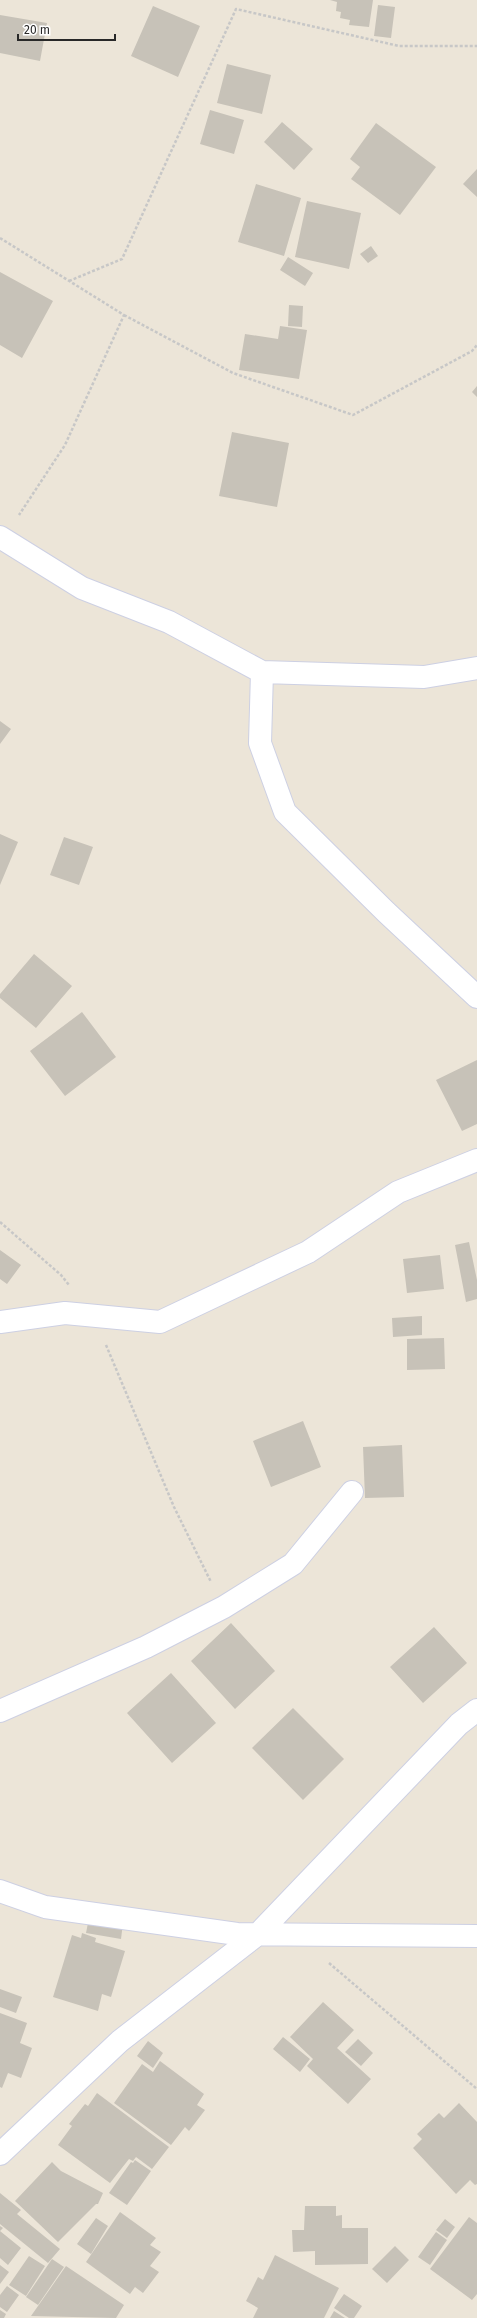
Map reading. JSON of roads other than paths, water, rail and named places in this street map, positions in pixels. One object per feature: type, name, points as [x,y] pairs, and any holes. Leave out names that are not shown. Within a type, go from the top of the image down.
[{"type":"street","points":[[2,538],[82,588],[169,622],[262,672],[424,677],[477,668]]},
{"type":"street","points":[[262,672],[260,743],[285,812],[386,912],[477,997]]},
{"type":"street","points":[[0,1322],[65,1313],[160,1322],[308,1252],[398,1192],[477,1160]]},
{"type":"street","points":[[0,1711],[146,1647],[224,1607],[293,1564],[352,1492]]},
{"type":"street","points":[[0,2154],[120,2041],[258,1934],[355,1831],[460,1724],[477,1710]]},
{"type":"street","points":[[0,1891],[45,1907],[238,1934],[477,1936]]}]
